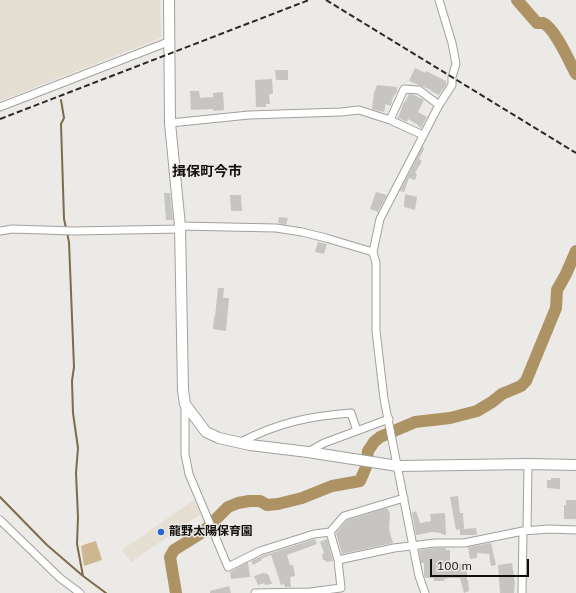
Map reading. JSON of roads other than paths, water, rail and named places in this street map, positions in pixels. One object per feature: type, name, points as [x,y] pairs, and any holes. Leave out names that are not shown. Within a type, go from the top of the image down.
[{"type":"street","points":[[169,0],[168,42],[170,123],[180,227],[185,454],[189,474],[228,567],[260,551],[314,534],[330,532],[344,516],[404,498]]},
{"type":"street","points":[[425,593],[419,576],[412,546],[398,466],[384,399],[377,338],[376,262],[373,252],[380,219],[439,105],[452,85],[452,77],[456,64],[452,43],[439,0]]},
{"type":"street","points":[[0,107],[168,42]]},
{"type":"street","points":[[390,120],[404,89],[419,90],[439,105]]},
{"type":"street","points":[[170,123],[250,115],[359,110],[390,120],[423,135]]},
{"type":"street","points":[[0,231],[74,231],[180,227],[276,228],[302,232],[373,252]]},
{"type":"street","points":[[185,404],[206,432],[219,438],[239,443],[398,466],[528,464],[576,465]]},
{"type":"street","points":[[239,443],[274,427],[298,420],[351,413],[357,431]]},
{"type":"street","points":[[308,452],[324,443],[389,419]]},
{"type":"street","points":[[522,593],[528,464]]},
{"type":"street","points":[[0,520],[60,578],[80,593]]},
{"type":"street","points":[[338,560],[387,549],[436,543],[464,543],[525,531],[576,530]]},
{"type":"street","points":[[255,593],[344,590],[338,560],[330,532]]},
{"type":"waterway","points":[[517,0],[537,23],[543,23],[548,26],[562,46],[576,74]]},
{"type":"waterway","points":[[61,100],[64,118],[61,124],[64,219],[69,242],[74,367],[72,381],[73,413],[78,448],[76,473],[78,517],[77,544],[83,576],[106,593]]},
{"type":"waterway","points":[[176,593],[170,557],[174,550],[203,532],[228,507],[249,501],[260,501],[267,505],[278,504],[302,498],[332,486],[360,481],[366,467],[368,451],[374,442],[380,437],[415,422],[450,418],[477,411],[502,394],[521,386],[526,381],[556,308],[557,290],[576,251]]},
{"type":"waterway","points":[[0,497],[47,545],[83,576]]},
{"type":"railway","points":[[0,119],[309,0]]},
{"type":"railway","points":[[326,0],[576,153]]},
{"type":"place","name":"龍野太陽保育園","points":[[161,532]]},
{"type":"district","name":"揖保町今市","points":[[207,172]]}]
